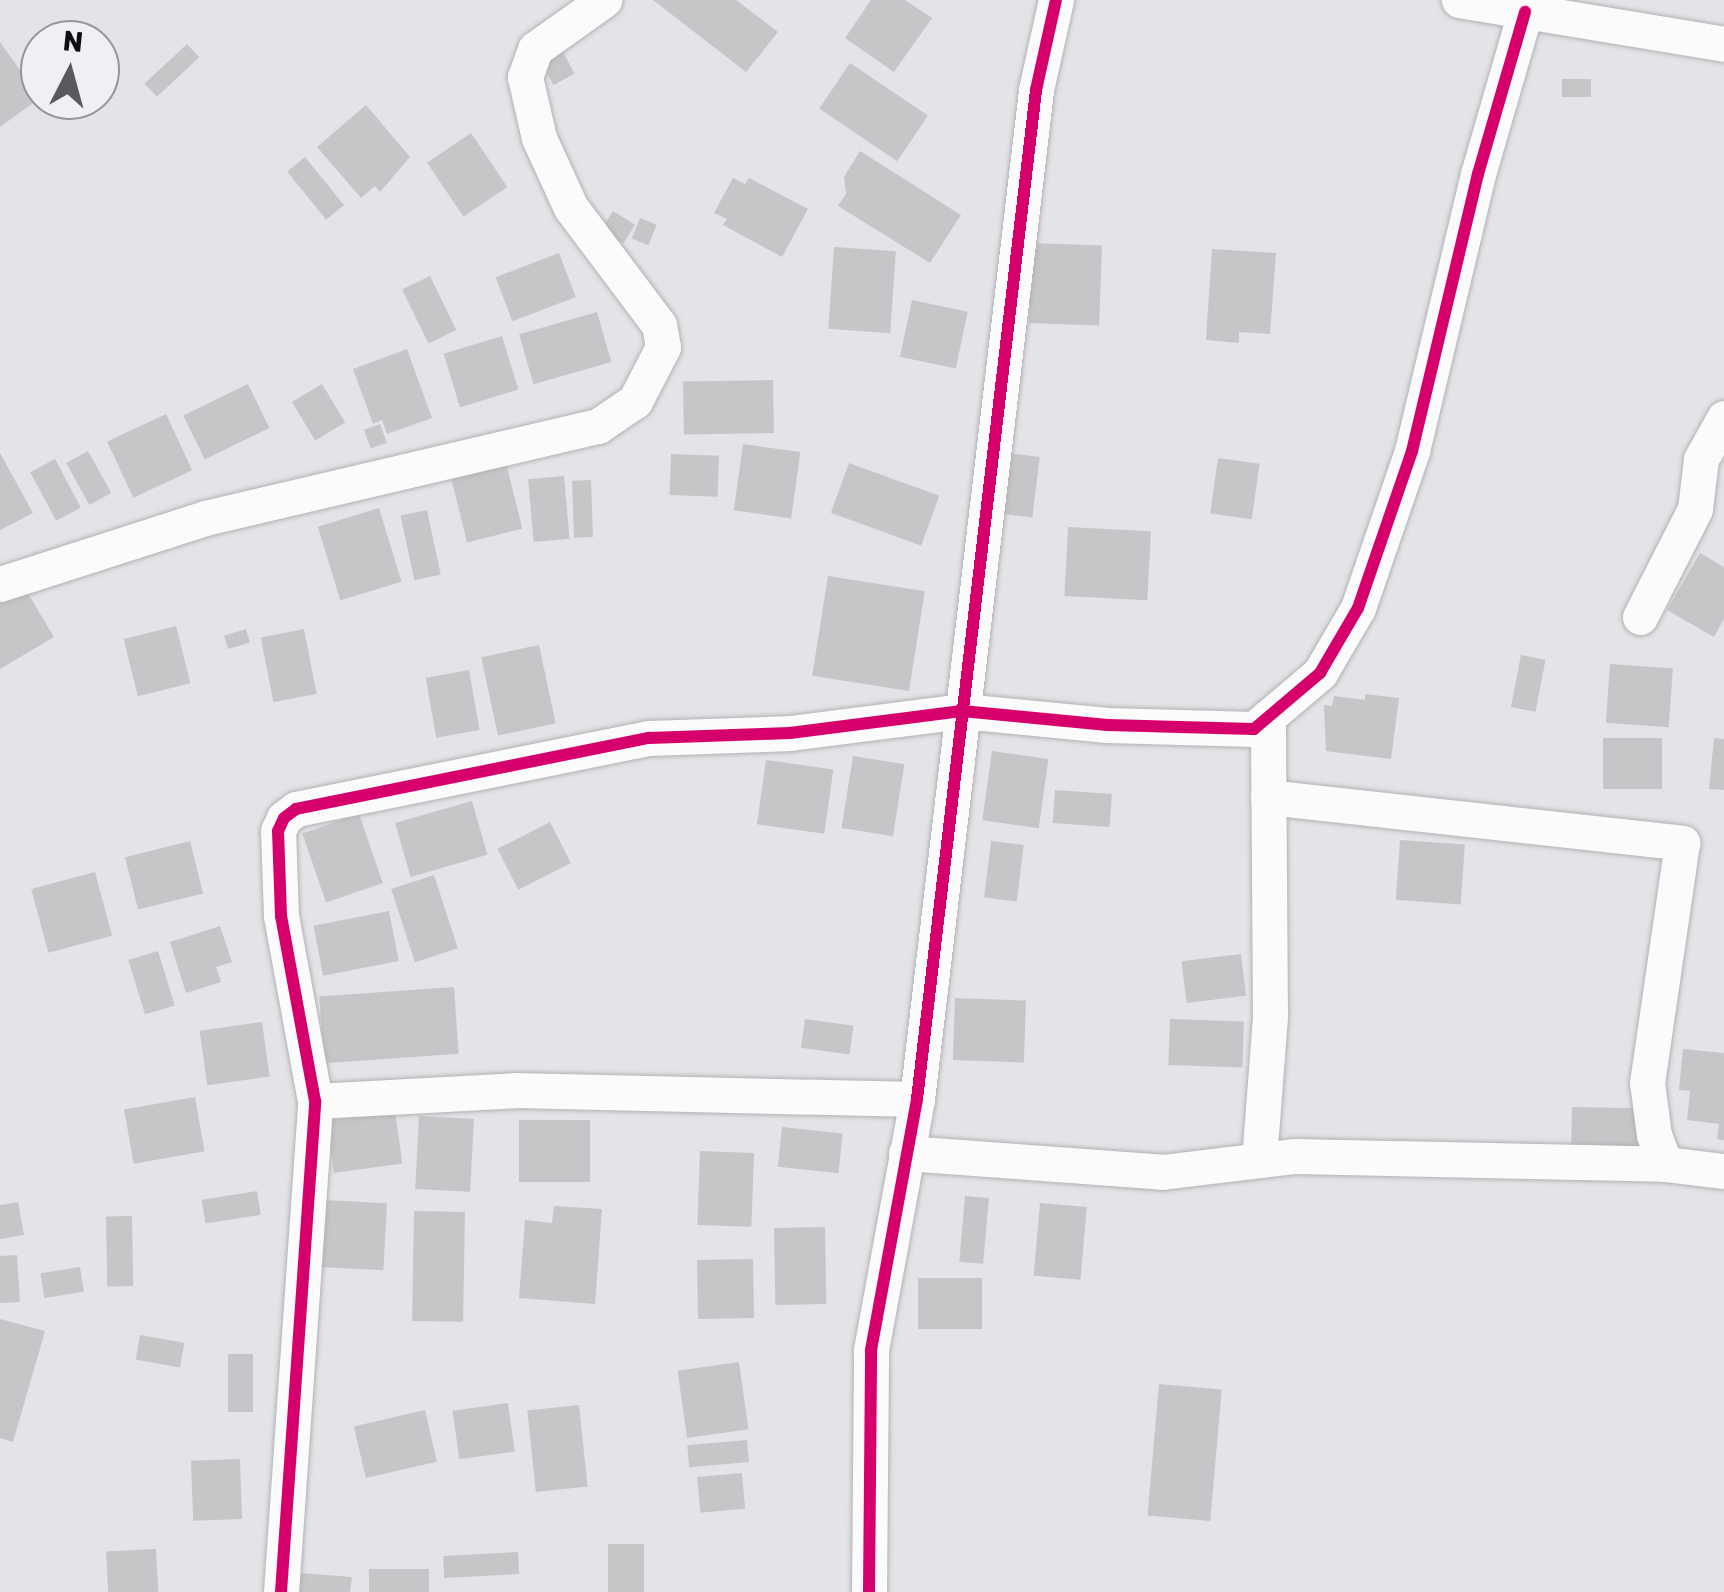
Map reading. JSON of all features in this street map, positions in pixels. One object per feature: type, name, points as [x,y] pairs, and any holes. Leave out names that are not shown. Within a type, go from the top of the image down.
[{"type":"street","points":[[0,584],[205,518],[598,426],[635,401],[663,347],[659,325],[571,208],[540,138],[525,77],[535,49],[604,0]]},
{"type":"street","points":[[869,1592],[871,1350],[917,1099],[1036,90],[1056,0]]},
{"type":"street","points":[[1459,0],[1724,44]]},
{"type":"street","points":[[281,1592],[296,1430],[308,1141],[316,1100],[281,916],[278,831],[296,809],[649,738],[790,733],[962,711],[1107,725],[1254,729],[1320,672],[1358,608],[1412,450],[1478,174],[1525,12]]},
{"type":"street","points":[[1640,617],[1695,509],[1701,459],[1724,418]]},
{"type":"street","points":[[1259,1160],[1270,1017],[1268,717]]},
{"type":"street","points":[[1268,797],[1682,843],[1647,1082],[1654,1135],[1665,1164]]},
{"type":"street","points":[[316,1100],[515,1090],[917,1099]]},
{"type":"street","points":[[906,1153],[1162,1172],[1259,1160],[1665,1164],[1724,1172]]},
{"type":"building","points":[[653,0],[736,0],[778,32],[746,72]]},
{"type":"building","points":[[871,0],[905,0],[932,18],[894,72],[845,38]]},
{"type":"building","points":[[0,42],[20,70],[20,112],[0,127]]},
{"type":"building","points":[[187,44],[199,57],[157,97],[145,84]]},
{"type":"building","points":[[562,50],[575,74],[553,85],[541,61]]},
{"type":"building","points":[[850,63],[928,116],[897,161],[819,109]]},
{"type":"building","points":[[1562,79],[1591,79],[1591,97],[1562,97]]},
{"type":"building","points":[[366,105],[410,157],[380,192],[375,186],[361,198],[317,147]]},
{"type":"building","points":[[471,133],[507,187],[463,217],[427,163]]},
{"type":"building","points":[[860,151],[961,215],[930,263],[838,206],[846,194],[844,177]]},
{"type":"building","points":[[305,157],[344,205],[326,220],[287,171]]},
{"type":"building","points":[[733,178],[745,184],[749,178],[808,209],[782,257],[723,225],[727,219],[714,213]]},
{"type":"building","points":[[613,211],[635,225],[623,243],[601,230]]},
{"type":"building","points":[[640,218],[657,225],[648,245],[632,238]]},
{"type":"building","points":[[1032,243],[1102,245],[1099,325],[1029,323]]},
{"type":"building","points":[[834,247],[896,251],[890,333],[828,329]]},
{"type":"building","points":[[1212,249],[1276,253],[1270,334],[1239,332],[1239,343],[1206,340]]},
{"type":"building","points":[[559,253],[576,297],[512,321],[496,277]]},
{"type":"building","points":[[430,276],[456,330],[428,344],[402,290]]},
{"type":"building","points":[[912,300],[968,312],[956,369],[900,357]]},
{"type":"building","points":[[597,312],[611,362],[533,384],[519,334]]},
{"type":"building","points":[[502,336],[518,390],[460,407],[444,354]]},
{"type":"building","points":[[407,349],[432,418],[387,434],[382,420],[373,424],[353,369]]},
{"type":"building","points":[[773,380],[774,433],[684,435],[683,382]]},
{"type":"building","points":[[248,384],[269,428],[205,460],[183,416]]},
{"type":"building","points":[[322,384],[345,423],[315,441],[292,402]]},
{"type":"building","points":[[166,414],[192,470],[133,498],[107,441]]},
{"type":"building","points":[[380,424],[387,443],[371,449],[364,430]]},
{"type":"building","points":[[743,444],[800,452],[791,518],[734,510]]},
{"type":"building","points":[[88,451],[111,493],[89,505],[66,463]]},
{"type":"building","points":[[0,453],[33,513],[0,530]]},
{"type":"building","points":[[1008,453],[1040,457],[1032,517],[1001,514]]},
{"type":"building","points":[[671,454],[719,456],[718,497],[670,495]]},
{"type":"building","points":[[504,455],[522,529],[467,543],[449,469]]},
{"type":"building","points":[[1218,458],[1260,464],[1252,519],[1210,513]]},
{"type":"building","points":[[55,459],[81,508],[56,521],[30,472]]},
{"type":"building","points":[[849,463],[939,496],[921,546],[831,513]]},
{"type":"building","points":[[564,476],[569,539],[534,542],[528,479]]},
{"type":"building","points":[[591,480],[593,537],[574,538],[572,481]]},
{"type":"building","points":[[379,508],[402,582],[340,600],[318,527]]},
{"type":"building","points":[[427,510],[441,575],[414,580],[401,516]]},
{"type":"building","points":[[1068,527],[1151,531],[1147,600],[1064,596]]},
{"type":"building","points":[[1700,553],[1724,567],[1724,619],[1714,637],[1667,610]]},
{"type":"building","points":[[828,576],[925,591],[909,691],[812,676]]},
{"type":"building","points":[[20,580],[54,637],[0,669],[0,592]]},
{"type":"building","points":[[176,626],[190,683],[138,696],[124,639]]},
{"type":"building","points":[[246,629],[250,642],[228,649],[224,636]]},
{"type":"building","points":[[304,629],[317,694],[273,702],[261,637]]},
{"type":"building","points":[[539,645],[556,723],[498,736],[481,657]]},
{"type":"building","points":[[1521,655],[1546,660],[1535,712],[1511,707]]},
{"type":"building","points":[[1610,664],[1673,668],[1669,727],[1606,723]]},
{"type":"building","points":[[469,670],[480,730],[436,738],[426,678]]},
{"type":"building","points":[[1365,694],[1399,698],[1391,759],[1326,751],[1324,705],[1332,706],[1334,696],[1365,700]]},
{"type":"building","points":[[1603,738],[1662,738],[1662,789],[1603,789]]},
{"type":"building","points":[[1714,738],[1724,739],[1724,790],[1709,789]]},
{"type":"building","points":[[992,751],[1048,759],[1039,828],[982,820]]},
{"type":"building","points":[[853,756],[904,764],[893,836],[842,828]]},
{"type":"building","points":[[766,760],[833,769],[824,834],[757,824]]},
{"type":"building","points":[[1055,790],[1112,794],[1110,827],[1053,823]]},
{"type":"building","points":[[472,801],[487,855],[411,877],[395,823]]},
{"type":"building","points":[[359,814],[383,883],[326,903],[302,834]]},
{"type":"building","points":[[550,822],[571,863],[518,890],[497,849]]},
{"type":"building","points":[[1400,840],[1465,845],[1461,904],[1396,900]]},
{"type":"building","points":[[190,841],[203,893],[138,910],[125,857]]},
{"type":"building","points":[[991,841],[1024,845],[1017,902],[984,898]]},
{"type":"building","points":[[95,872],[112,936],[48,953],[31,889]]},
{"type":"building","points":[[434,875],[458,948],[415,962],[391,889]]},
{"type":"building","points":[[389,911],[399,961],[323,976],[313,926]]},
{"type":"building","points":[[220,926],[232,962],[216,967],[221,982],[186,993],[170,942]]},
{"type":"building","points":[[158,951],[175,1006],[145,1015],[128,960]]},
{"type":"building","points":[[1241,954],[1246,996],[1187,1003],[1181,961]]},
{"type":"building","points":[[454,987],[459,1054],[324,1063],[319,996]]},
{"type":"building","points":[[955,998],[1026,1000],[1024,1062],[953,1060]]},
{"type":"building","points":[[805,1019],[854,1026],[849,1055],[801,1048]]},
{"type":"building","points":[[1170,1019],[1244,1022],[1242,1068],[1168,1065]]},
{"type":"building","points":[[262,1022],[270,1076],[207,1085],[200,1031]]},
{"type":"building","points":[[1683,1049],[1724,1053],[1724,1140],[1717,1139],[1719,1124],[1687,1120],[1690,1091],[1679,1090]]},
{"type":"building","points":[[195,1097],[205,1151],[134,1164],[124,1110]]},
{"type":"building","points":[[1572,1107],[1640,1108],[1639,1146],[1571,1145]]},
{"type":"building","points":[[395,1111],[402,1163],[334,1173],[327,1121]]},
{"type":"building","points":[[419,1116],[474,1119],[470,1192],[415,1189]]},
{"type":"building","points":[[519,1120],[590,1120],[590,1182],[519,1182]]},
{"type":"building","points":[[782,1127],[843,1133],[838,1173],[778,1167]]},
{"type":"building","points":[[700,1151],[754,1153],[751,1227],[697,1225]]},
{"type":"building","points":[[257,1191],[261,1215],[205,1223],[202,1200]]},
{"type":"building","points":[[965,1196],[989,1198],[983,1264],[959,1262]]},
{"type":"building","points":[[323,1200],[387,1203],[383,1270],[319,1267]]},
{"type":"building","points":[[18,1202],[24,1235],[0,1239],[0,1205]]},
{"type":"building","points":[[1040,1203],[1087,1207],[1080,1280],[1034,1276]]},
{"type":"building","points":[[554,1206],[602,1209],[595,1304],[519,1298],[525,1220],[552,1223]]},
{"type":"building","points":[[414,1211],[465,1212],[463,1322],[412,1321]]},
{"type":"building","points":[[106,1216],[132,1216],[133,1286],[107,1286]]},
{"type":"building","points":[[825,1227],[826,1304],[775,1305],[774,1228]]},
{"type":"building","points":[[17,1255],[20,1302],[0,1303],[0,1256]]},
{"type":"building","points":[[753,1259],[754,1318],[698,1319],[697,1260]]},
{"type":"building","points":[[80,1267],[84,1292],[44,1298],[40,1273]]},
{"type":"building","points":[[918,1278],[982,1278],[982,1329],[918,1329]]},
{"type":"building","points":[[0,1319],[45,1331],[13,1442],[0,1438]]},
{"type":"building","points":[[140,1335],[184,1343],[180,1367],[136,1360]]},
{"type":"building","points":[[228,1354],[253,1354],[253,1412],[228,1412]]},
{"type":"building","points":[[739,1362],[748,1429],[687,1438],[678,1371]]},
{"type":"building","points":[[1159,1384],[1222,1389],[1210,1521],[1147,1515]]},
{"type":"building","points":[[508,1403],[515,1452],[459,1459],[453,1411]]},
{"type":"building","points":[[579,1405],[588,1487],[536,1492],[527,1410]]},
{"type":"building","points":[[425,1410],[437,1462],[366,1478],[354,1426]]},
{"type":"building","points":[[747,1440],[749,1462],[689,1467],[687,1445]]},
{"type":"building","points":[[240,1459],[242,1519],[193,1521],[191,1461]]},
{"type":"building","points":[[742,1473],[745,1509],[700,1513],[697,1477]]},
{"type":"building","points":[[608,1544],[644,1544],[644,1592],[608,1592]]},
{"type":"building","points":[[156,1549],[158,1592],[108,1592],[106,1552]]},
{"type":"building","points":[[518,1552],[519,1574],[444,1578],[443,1556]]},
{"type":"building","points":[[369,1569],[429,1569],[429,1592],[369,1592]]},
{"type":"building","points":[[301,1573],[352,1577],[350,1592],[299,1592]]},
{"type":"cycle path","points":[[869,1592],[871,1350],[917,1099],[1036,90],[1056,0]]},
{"type":"cycle path","points":[[281,1592],[315,1101],[281,916],[278,831],[284,818],[296,809],[649,738],[790,733],[962,711],[1107,725],[1254,729],[1320,673],[1358,608],[1412,451],[1478,174],[1525,12]]}]
